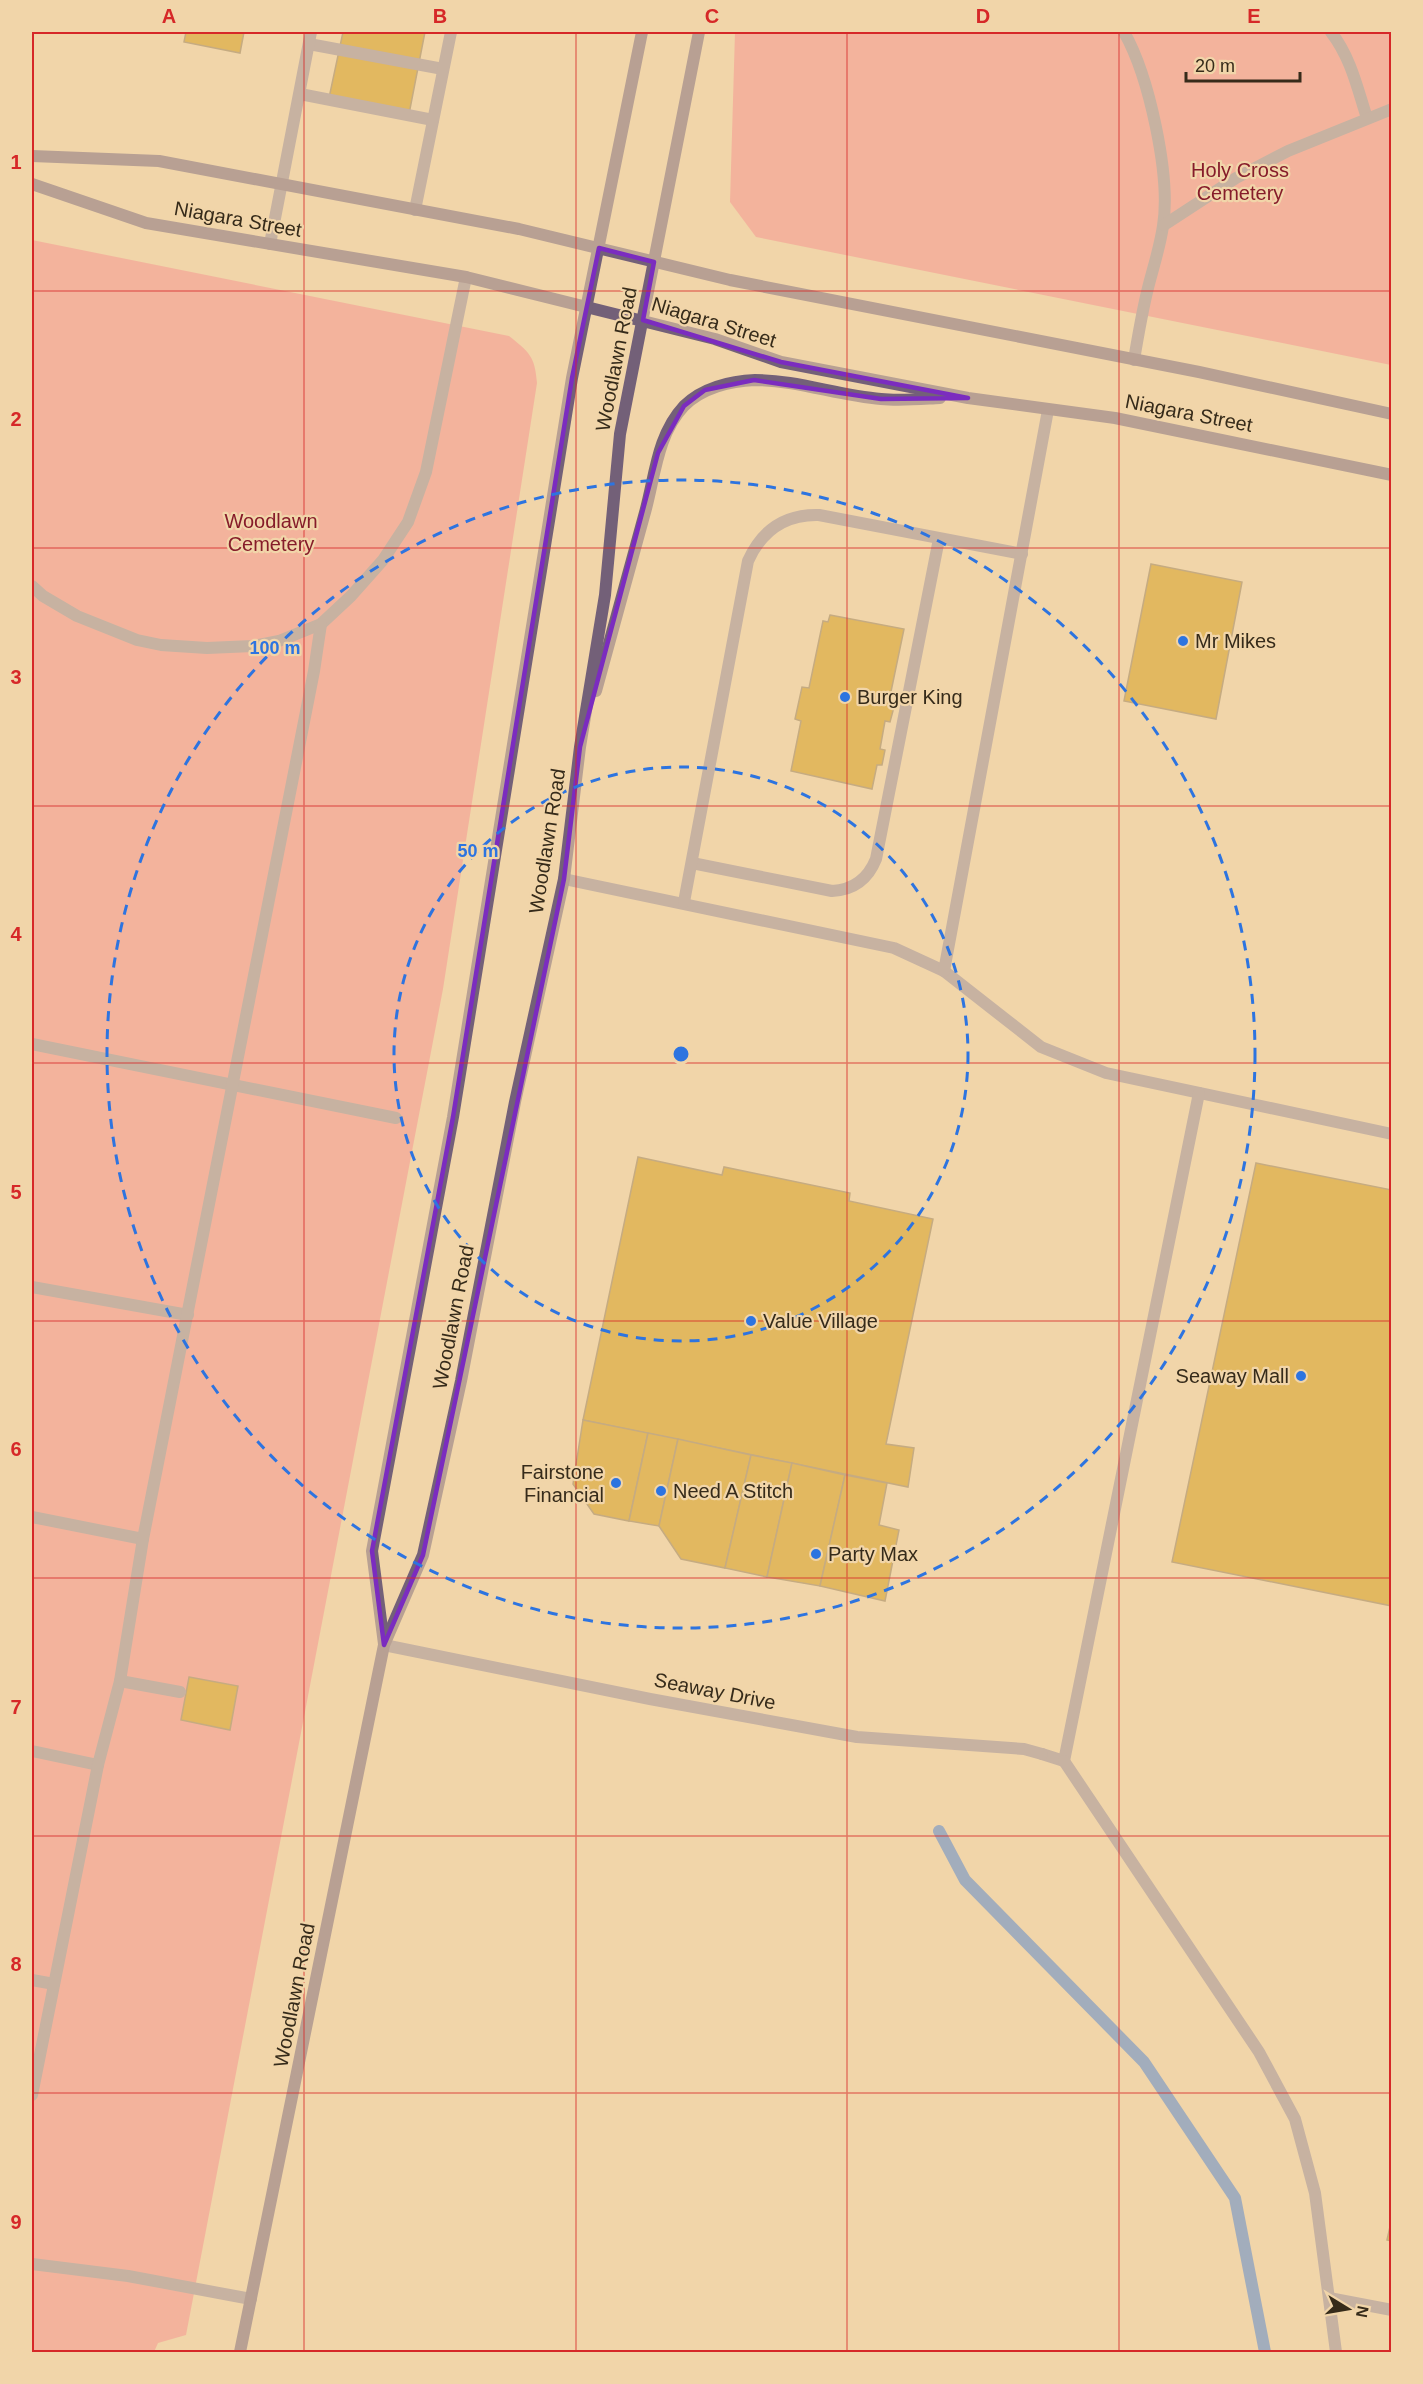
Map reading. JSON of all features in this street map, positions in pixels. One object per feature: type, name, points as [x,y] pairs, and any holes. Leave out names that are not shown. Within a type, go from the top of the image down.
[{"type":"main road","name":"Woodlawn Road","points":[[384,1645],[372,1551],[453,1117],[572,378],[642,32]]},
{"type":"main road","name":"Woodlawn Road","points":[[240,2352],[384,1645],[423,1555],[461,1381],[514,1102],[564,879],[580,747],[605,595],[620,434],[699,32]]},
{"type":"main road","name":"Niagara Street","points":[[32,156],[159,161],[282,184],[519,229],[730,280],[1199,372],[1392,414]]},
{"type":"main road","name":"Niagara Street","points":[[32,184],[146,223],[466,278],[588,306],[715,339],[781,362],[968,398],[1115,418],[1392,475]]},
{"type":"main road","points":[[580,747],[650,496],[658,453],[667,430],[684,406],[705,390],[734,382],[754,380],[774,381],[881,399],[968,398]]},
{"type":"street","points":[[270,244],[311,32]]},
{"type":"street","points":[[415,210],[451,32]]},
{"type":"street","points":[[1124,32],[1131,45],[1151,102],[1164,184],[1164,225],[1147,291],[1134,360]]},
{"type":"street","points":[[1331,32],[1342,46],[1352,69],[1367,118]]},
{"type":"street","points":[[309,44],[444,69]]},
{"type":"street","points":[[300,94],[433,120]]},
{"type":"street","points":[[1164,225],[1236,178],[1288,151],[1392,109]]},
{"type":"street","points":[[32,586],[43,596],[77,616],[137,640],[161,645],[207,648],[253,646],[279,641],[321,624],[351,596],[383,560],[408,522],[426,472],[466,278]]},
{"type":"street","points":[[944,971],[1048,410]]},
{"type":"street","points":[[684,902],[748,561],[759,540],[781,522],[807,514],[1022,554]]},
{"type":"street","points":[[692,863],[832,891],[850,888],[867,875],[876,859],[939,538]]},
{"type":"street","points":[[32,2095],[98,1765],[120,1681],[143,1539],[234,1085],[321,624]]},
{"type":"street","points":[[564,879],[874,942],[913,955],[944,971],[1041,1047],[1106,1073],[1392,1134]]},
{"type":"street","points":[[32,1044],[396,1119]]},
{"type":"street","points":[[1199,1093],[1064,1761],[1259,2052],[1295,2119],[1315,2193],[1336,2352]]},
{"type":"street","points":[[32,1287],[188,1315]]},
{"type":"street","points":[[32,1517],[143,1539]]},
{"type":"street","name":"Seaway Drive","points":[[384,1645],[650,1699],[857,1737],[1024,1749],[1064,1761]]},
{"type":"street","points":[[120,1681],[180,1692]]},
{"type":"street","points":[[32,1751],[98,1765]]},
{"type":"street","points":[[32,1980],[54,1984]]},
{"type":"street","points":[[32,2264],[128,2276],[251,2299]]},
{"type":"street","points":[[1329,2298],[1392,2310]]},
{"type":"highlighted area","points":[[599,248],[654,262],[643,320],[781,362],[968,398],[881,399],[754,380],[705,390],[684,406],[658,453],[580,747],[564,879],[423,1555],[384,1645],[372,1551],[453,1117],[572,378]]},
{"type":"green space","name":"Holy Cross Cemetery","points":[[735,32],[1391,32],[1391,365],[756,237],[730,202]]},
{"type":"green space","name":"Woodlawn Cemetery","points":[[32,240],[509,336],[522,346],[533,360],[537,383],[443,989],[186,2335],[158,2343],[154,2352],[32,2352]]},
{"type":"building","points":[[186,32],[244,32],[240,53],[184,42]]},
{"type":"building","points":[[343,32],[425,32],[409,114],[329,98]]},
{"type":"building","name":"Mr Mikes","points":[[1151,564],[1242,582],[1216,719],[1124,701]]},
{"type":"building","name":"Burger King","points":[[830,615],[904,629],[888,706],[894,707],[890,722],[885,721],[880,749],[885,750],[882,765],[877,765],[872,789],[791,771],[801,721],[795,719],[802,687],[809,688],[823,621],[828,622]]},
{"type":"building","points":[[638,1157],[722,1175],[724,1167],[850,1193],[849,1201],[933,1219],[886,1444],[914,1448],[908,1487],[583,1420]]},
{"type":"building","name":"Seaway Mall","points":[[1256,1163],[1392,1190],[1392,1606],[1172,1562]]},
{"type":"building","points":[[583,1420],[648,1433],[629,1521],[594,1514],[573,1484]]},
{"type":"building","points":[[648,1433],[678,1439],[659,1526],[629,1521]]},
{"type":"building","points":[[678,1439],[751,1455],[725,1568],[681,1559],[659,1526]]},
{"type":"building","points":[[751,1455],[792,1463],[767,1577],[725,1568]]},
{"type":"building","points":[[792,1463],[845,1475],[820,1586],[767,1577]]},
{"type":"building","points":[[845,1475],[887,1483],[879,1525],[899,1530],[885,1601],[820,1586]]},
{"type":"building","points":[[189,1677],[238,1686],[230,1730],[181,1720]]},
{"type":"building","points":[[1392,2218],[1392,2241],[1387,2240]]},
{"type":"waterway","points":[[939,1831],[965,1880],[1144,2062],[1235,2198],[1265,2352]]},
{"type":"place","name":"Mr Mikes","points":[[1183,641]]},
{"type":"place","name":"Burger King","points":[[845,697]]},
{"type":"place","name":"Value Village","points":[[751,1321]]},
{"type":"place","name":"Seaway Mall","points":[[1301,1376]]},
{"type":"place","name":"Fairstone Financial","points":[[616,1483]]},
{"type":"place","name":"Need A Stitch","points":[[661,1491]]},
{"type":"place","name":"Party Max","points":[[816,1554]]}]
